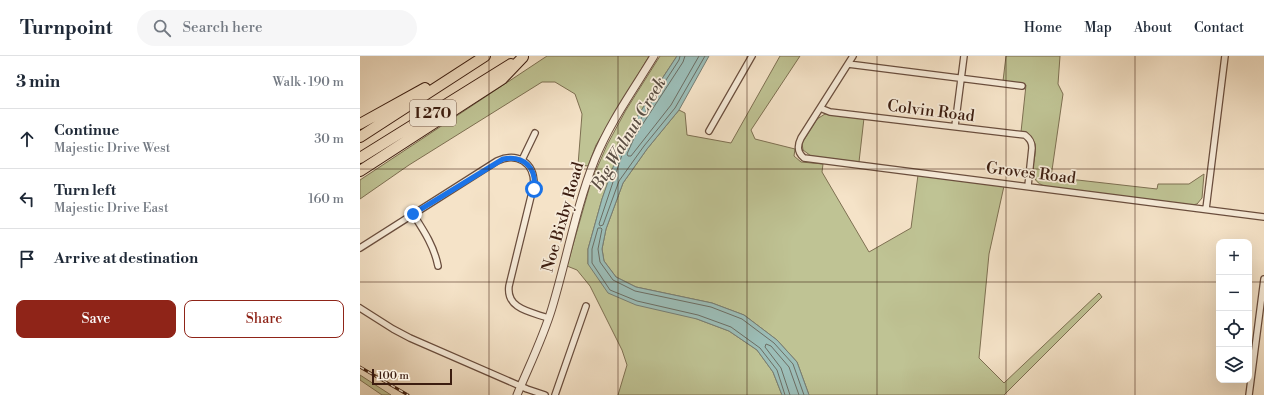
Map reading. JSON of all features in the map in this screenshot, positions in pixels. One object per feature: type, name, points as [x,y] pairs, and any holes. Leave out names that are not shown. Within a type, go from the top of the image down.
[{"type":"highway","points":[[360,124],[484,56]]},
{"type":"highway","name":"I 270","points":[[360,137],[484,56]]},
{"type":"highway","points":[[360,171],[502,79],[523,56]]},
{"type":"highway","name":"I 270","points":[[360,158],[523,56]]},
{"type":"street","name":"Noe Bixby Road","points":[[517,395],[548,318],[580,201],[596,157],[612,125],[654,56]]},
{"type":"street","points":[[709,131],[752,56]]},
{"type":"street","points":[[820,108],[853,56]]},
{"type":"street","points":[[955,126],[964,56]]},
{"type":"street","points":[[1206,209],[1225,56]]},
{"type":"street","points":[[848,64],[1022,86]]},
{"type":"street","name":"Groves Road","points":[[820,108],[798,144],[798,150],[801,156],[807,159],[1264,217]]},
{"type":"street","name":"Colvin Road","points":[[820,108],[830,112],[1025,135],[1032,143],[1028,186]]},
{"type":"street","points":[[522,160],[535,133]]},
{"type":"street","points":[[360,248],[497,161],[509,157],[522,160],[533,173],[534,184],[509,286],[509,295],[510,299],[516,306],[548,318]]},
{"type":"street","points":[[413,214],[430,240],[436,253],[438,266]]},
{"type":"street","points":[[1249,395],[1264,278]]},
{"type":"street","points":[[555,395],[586,306]]},
{"type":"street","points":[[360,308],[410,338],[544,395]]},
{"type":"green space","points":[[547,56],[649,56],[596,145],[588,166],[578,165],[582,114],[575,94],[555,82],[542,82],[409,165],[360,199],[360,180]]},
{"type":"green space","points":[[660,56],[677,56],[627,132],[602,199],[588,249],[588,264],[697,319],[729,331],[757,350],[773,372],[782,395],[618,395],[627,365],[622,350],[590,286],[577,270],[567,266],[591,182],[607,145],[626,110]]},
{"type":"green space","points":[[780,56],[800,56],[751,130],[755,139],[795,149],[794,156],[801,162],[823,164],[822,172],[869,252],[911,228],[918,175],[1004,186],[989,254],[979,358],[1004,383],[1099,293],[1102,297],[1004,395],[809,395],[797,362],[777,340],[744,315],[712,303],[636,287],[616,277],[604,261],[602,249],[606,229],[623,183],[647,149],[679,110],[685,113],[687,135],[731,143]]},
{"type":"green space","points":[[1006,56],[1060,56],[1058,84],[1063,94],[1051,177],[1157,189],[1158,184],[1189,184],[1204,174],[1202,198],[1197,204],[1192,205],[1044,186],[1036,181],[1033,174],[1035,143],[1030,137],[1021,132],[1026,85],[1003,81]]},
{"type":"green space","points":[[825,114],[864,118],[859,162],[811,156],[803,150],[802,143],[817,119]]},
{"type":"green space","points":[[360,375],[391,395],[382,395],[360,380]]},
{"type":"water","name":"Big Walnut Creek","points":[[677,56],[709,56],[679,110],[647,149],[623,183],[606,229],[602,249],[604,261],[616,277],[636,287],[712,303],[744,315],[777,340],[797,362],[809,395],[782,395],[773,372],[757,350],[729,331],[697,319],[636,305],[608,293],[588,264],[588,249],[602,199],[620,147],[627,132]]},
{"type":"railway","points":[[360,367],[408,395]]},
{"type":"route","points":[[413,214],[497,161],[509,157],[522,160],[527,164],[533,173],[534,189]]}]
